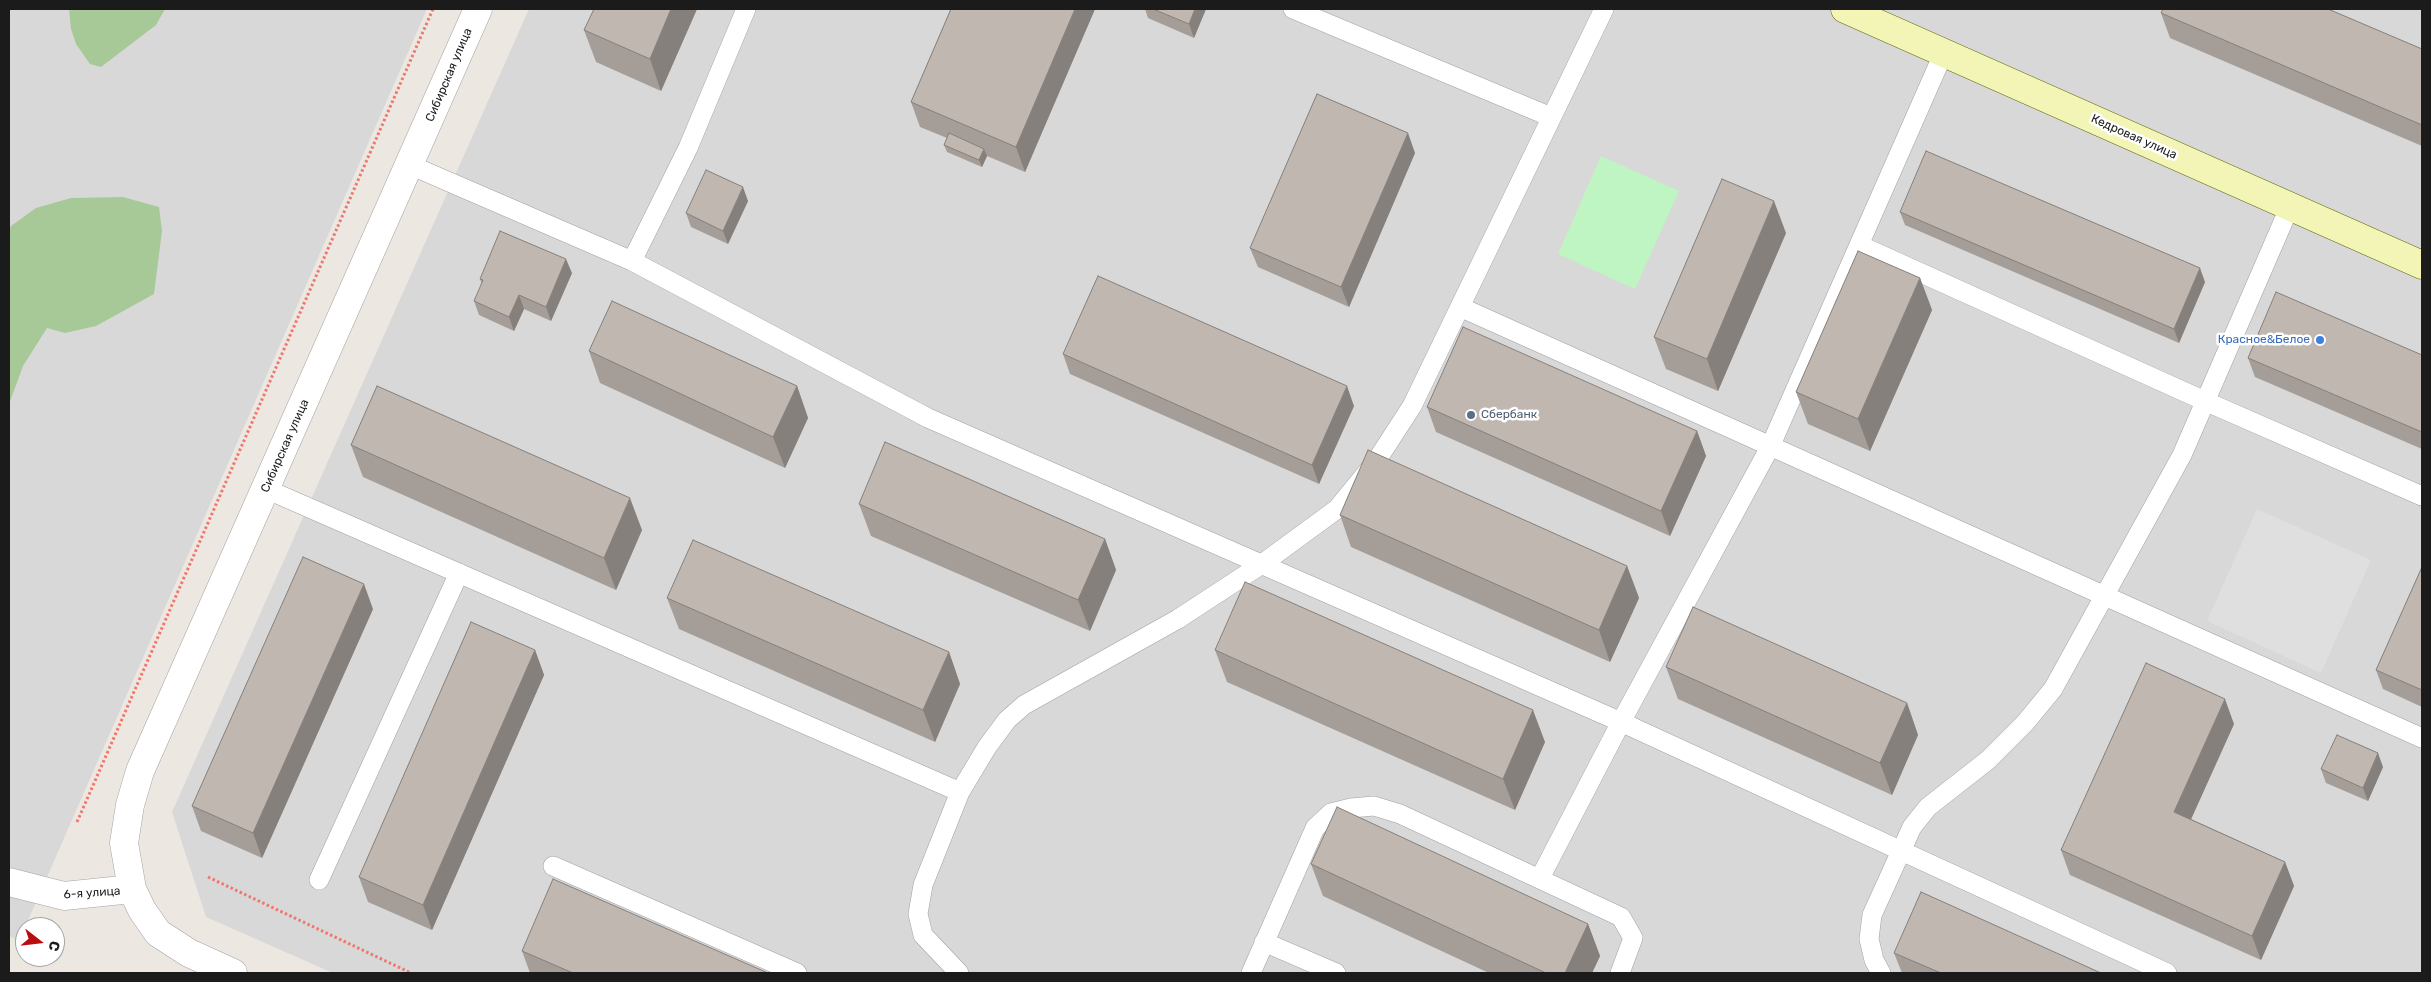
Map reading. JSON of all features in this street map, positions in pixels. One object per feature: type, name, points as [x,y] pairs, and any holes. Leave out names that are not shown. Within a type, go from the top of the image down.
[{"type":"street","name":"Сибирская улица","points":[[132,889],[124,843],[130,805],[140,771],[478,9]]},
{"type":"street","name":"Кедровая улица","points":[[1846,9],[2422,265]]},
{"type":"street","name":"6-я улица","points":[[10,887],[64,896],[132,889],[142,910],[158,933],[189,952],[233,973]]},
{"type":"lane","points":[[632,262],[688,148],[746,9]]},
{"type":"lane","points":[[1293,9],[1551,117]]},
{"type":"lane","points":[[959,973],[923,935],[918,914],[923,884],[960,792],[1007,720],[1024,705],[1178,619],[1262,564],[1337,509],[1377,460],[1412,406],[1604,9]]},
{"type":"lane","points":[[1540,878],[1621,722],[1770,447],[1944,52]]},
{"type":"lane","points":[[410,165],[632,262],[928,418],[1621,722],[2167,973]]},
{"type":"lane","points":[[1881,973],[1874,960],[1869,939],[1872,915],[1912,827],[1928,807],[1988,760],[2025,723],[2052,689],[2182,455],[2290,206]]},
{"type":"lane","points":[[1859,245],[2206,402],[2422,496]]},
{"type":"lane","points":[[1460,307],[2422,738]]},
{"type":"lane","points":[[266,489],[960,792]]},
{"type":"lane","points":[[319,880],[459,573]]},
{"type":"lane","points":[[1251,973],[1315,828],[1331,813],[1351,808],[1374,806],[1400,814],[1540,878],[1621,918],[1633,938],[1620,973]]},
{"type":"lane","points":[[553,866],[797,973]]},
{"type":"lane","points":[[1264,942],[1336,973]]},
{"type":"path","points":[[77,822],[433,9]]},
{"type":"path","points":[[208,877],[411,973]]},
{"type":"shaded area","points":[[9,9],[427,9],[30,917],[15,917],[15,939],[9,936]]},
{"type":"shaded area","points":[[529,9],[2422,9],[2422,973],[333,973],[206,917],[172,812]]},
{"type":"shaded area","points":[[2257,509],[2371,560],[2321,673],[2207,621]]},
{"type":"green space","points":[[69,9],[165,9],[156,25],[101,67],[90,64],[76,44],[71,29]]},
{"type":"green space","points":[[1601,156],[1679,191],[1635,289],[1558,254]]},
{"type":"green space","points":[[123,197],[159,207],[162,231],[154,294],[96,326],[65,333],[47,328],[23,366],[9,404],[9,231],[11,226],[36,208],[71,198]]},
{"type":"building","points":[[594,9],[671,9],[650,59],[584,30]]},
{"type":"building","points":[[951,9],[1075,9],[1016,147],[911,102]]},
{"type":"building","points":[[1153,9],[1195,9],[1189,24]]},
{"type":"building","points":[[2163,9],[2328,9],[2422,49],[2422,125],[2161,13]]},
{"type":"building","points":[[1317,94],[1408,133],[1341,287],[1250,248]]},
{"type":"building","points":[[949,133],[984,149],[979,160],[944,145]]},
{"type":"building","points":[[1926,151],[2200,268],[2174,329],[1900,212]]},
{"type":"building","points":[[706,170],[743,187],[723,231],[686,213]]},
{"type":"building","points":[[1722,179],[1774,201],[1707,359],[1654,337]]},
{"type":"building","points":[[500,231],[566,259],[546,307],[519,295],[509,317],[474,301],[483,280],[480,279]]},
{"type":"building","points":[[1858,251],[1920,278],[1858,419],[1796,392]]},
{"type":"building","points":[[1098,276],[1347,386],[1312,465],[1063,354]]},
{"type":"building","points":[[2276,292],[2422,355],[2422,432],[2248,358]]},
{"type":"building","points":[[612,301],[797,386],[773,437],[589,351]]},
{"type":"building","points":[[1463,327],[1697,431],[1661,511],[1427,407]]},
{"type":"building","points":[[377,386],[630,498],[604,558],[351,445]]},
{"type":"building","points":[[885,442],[1105,539],[1078,600],[859,504]]},
{"type":"building","points":[[1368,450],[1627,566],[1599,630],[1340,515]]},
{"type":"building","points":[[693,540],[949,652],[923,710],[667,598]]},
{"type":"building","points":[[303,557],[364,584],[253,833],[192,806]]},
{"type":"building","points":[[2422,567],[2422,690],[2376,670]]},
{"type":"building","points":[[1245,582],[1533,710],[1503,779],[1215,650]]},
{"type":"building","points":[[1693,607],[1907,703],[1880,763],[1666,667]]},
{"type":"building","points":[[471,622],[535,650],[423,905],[359,877]]},
{"type":"building","points":[[2146,663],[2225,699],[2174,812],[2285,862],[2252,936],[2061,850]]},
{"type":"building","points":[[2337,735],[2378,753],[2363,788],[2321,769]]},
{"type":"building","points":[[1337,807],[1588,924],[1565,973],[1546,973],[1311,864]]},
{"type":"building","points":[[553,879],[768,973],[573,973],[522,951]]},
{"type":"building","points":[[1921,892],[2101,973],[1941,973],[1894,953]]},
{"type":"place","name":"Красное&Белое","points":[[2320,340]]},
{"type":"place","name":"Сбербанк","points":[[1471,415]]}]
